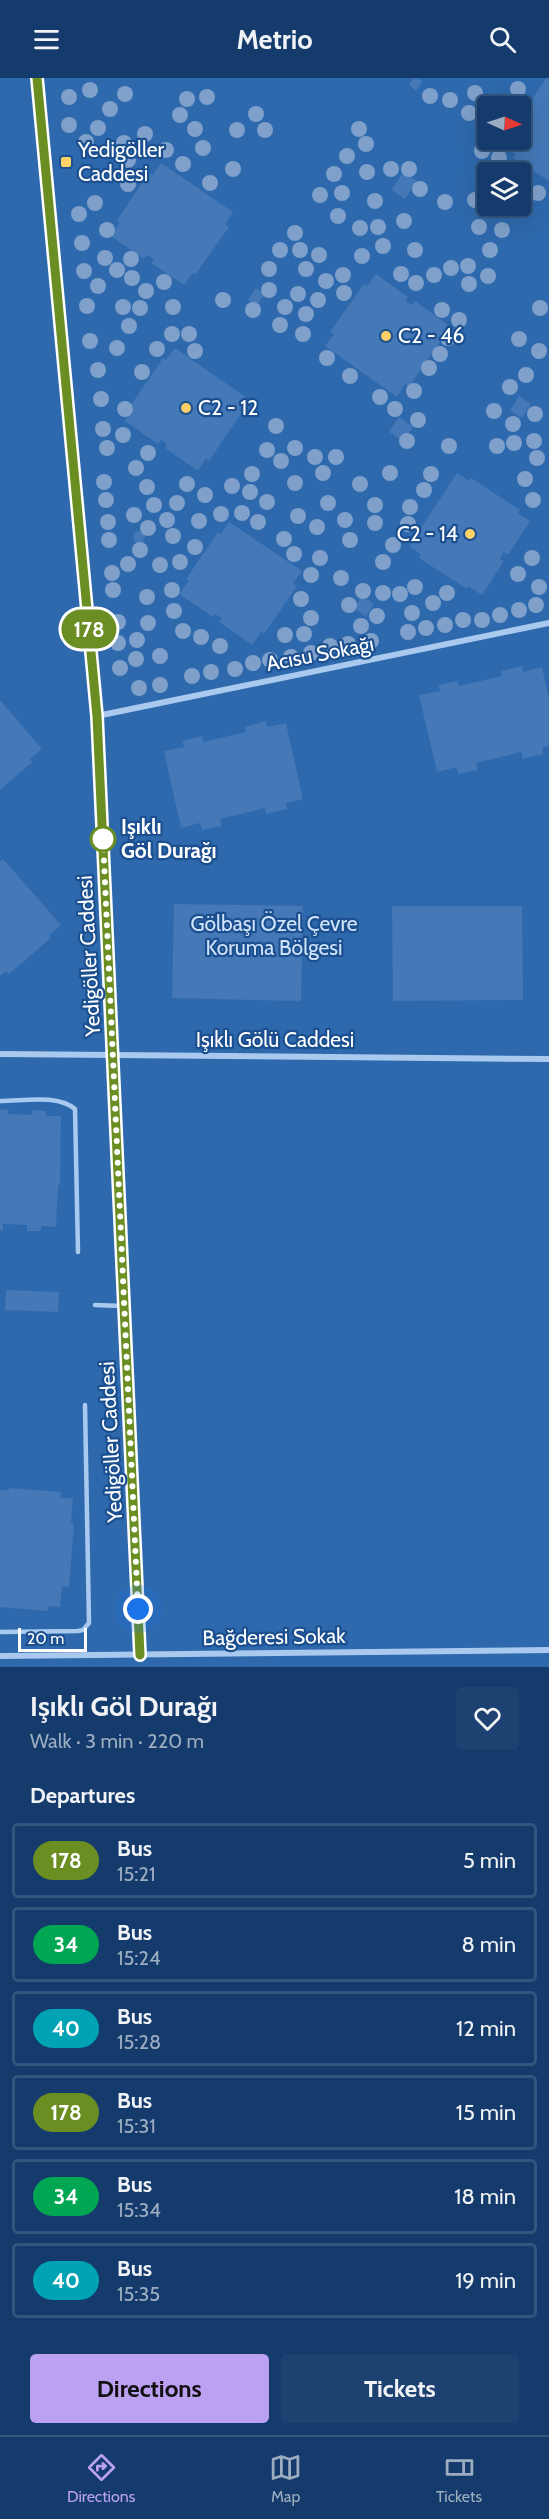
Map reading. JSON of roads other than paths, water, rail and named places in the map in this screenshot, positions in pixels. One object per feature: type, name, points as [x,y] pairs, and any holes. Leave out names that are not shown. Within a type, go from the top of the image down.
[{"type":"street","name":"Yedigöller Caddesi","points":[[37,78],[97,716],[140,1655]]},
{"type":"street","name":"Acısu Sokağı","points":[[97,716],[549,623]]},
{"type":"street","name":"Işıklı Gölü Caddesi","points":[[0,1054],[549,1059]]},
{"type":"street","name":"Bağderesi Sokak","points":[[0,1656],[549,1650]]},
{"type":"lane","points":[[0,1101],[57,1101],[67,1103],[75,1109],[78,1252]]},
{"type":"lane","points":[[95,1305],[124,1306]]},
{"type":"lane","points":[[0,1632],[78,1631],[83,1630],[89,1623],[85,1405]]},
{"type":"place","name":"Yedigöller Caddesi","points":[[66,162]]},
{"type":"place","name":"C2 - 46","points":[[386,336]]},
{"type":"place","name":"C2 - 12","points":[[186,408]]},
{"type":"place","name":"C2 - 14","points":[[470,534]]},
{"type":"place","name":"Işıklı Göl Durağı","points":[[103,839]]},
{"type":"park label","name":"Gölbaşı Özel Çevre Koruma Bölgesi","points":[[274,936]]}]
